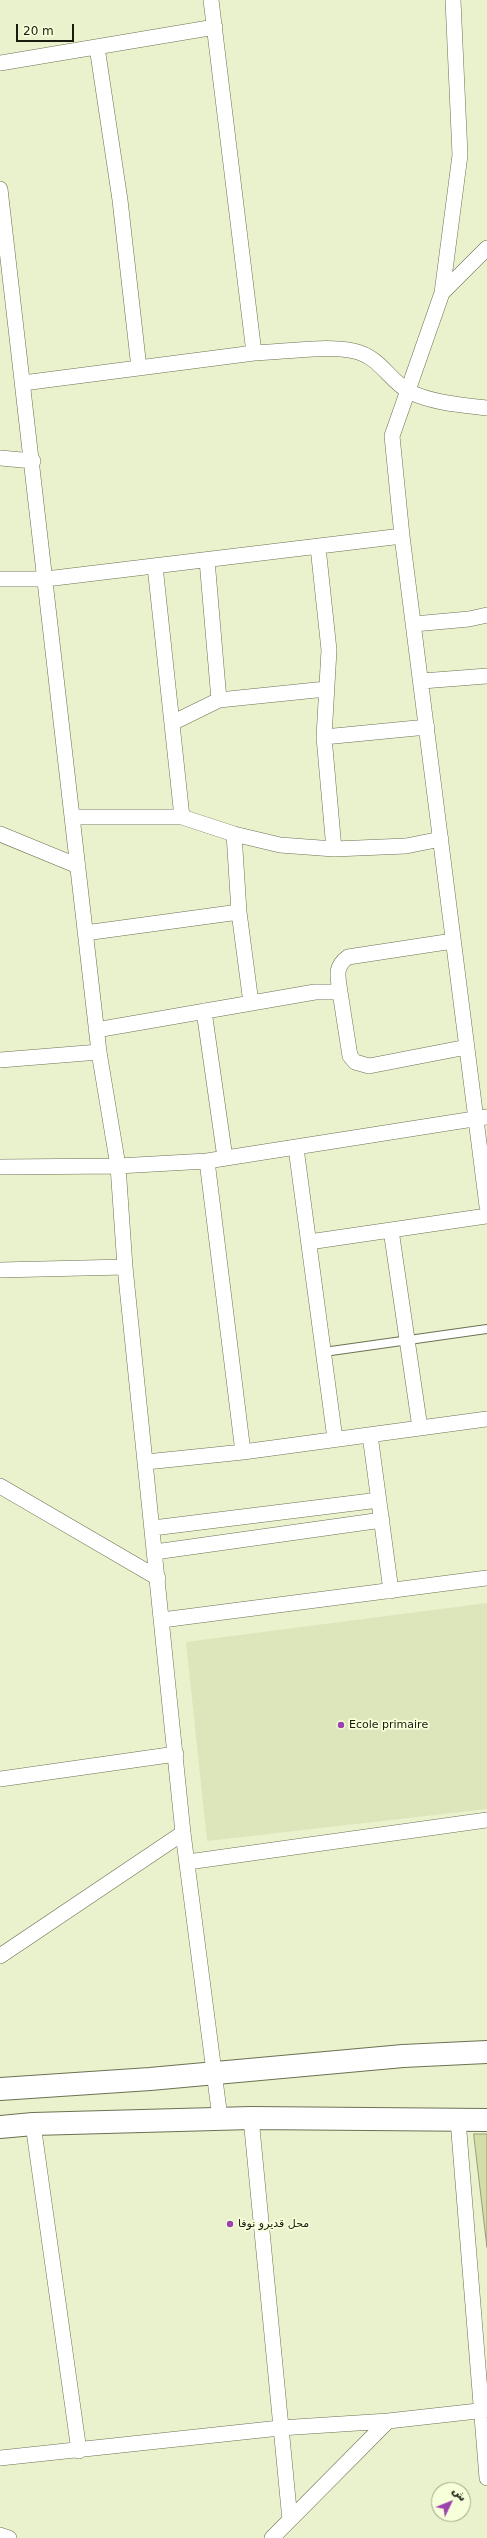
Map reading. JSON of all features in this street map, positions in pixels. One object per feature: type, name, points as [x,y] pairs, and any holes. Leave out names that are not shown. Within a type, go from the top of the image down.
[{"type":"main road","points":[[0,2089],[215,2074],[404,2056],[487,2052]]},
{"type":"main road","points":[[0,2126],[220,2118],[487,2120]]},
{"type":"street","points":[[211,0],[254,353]]},
{"type":"street","points":[[453,0],[460,155],[442,293],[392,436],[402,536],[422,681],[467,1047],[482,1117],[487,1206]]},
{"type":"street","points":[[0,63],[215,27]]},
{"type":"street","points":[[97,47],[120,200],[139,368]]},
{"type":"street","points":[[0,189],[33,461],[98,1052],[118,1166],[125,1267],[183,1833],[188,1862],[220,2118]]},
{"type":"street","points":[[442,293],[487,248]]},
{"type":"street","points":[[23,383],[254,353],[334,349],[355,351],[374,359],[408,391],[426,398],[487,408]]},
{"type":"street","points":[[0,458],[33,461]]},
{"type":"street","points":[[0,579],[46,579],[402,536]]},
{"type":"street","points":[[318,547],[329,650],[324,737],[334,849]]},
{"type":"street","points":[[207,560],[219,700]]},
{"type":"street","points":[[155,566],[182,817]]},
{"type":"street","points":[[414,624],[469,619],[487,615]]},
{"type":"street","points":[[422,681],[487,676]]},
{"type":"street","points":[[172,723],[219,700],[326,689]]},
{"type":"street","points":[[324,737],[427,727]]},
{"type":"street","points":[[72,816],[182,817],[234,834],[280,845],[334,849],[406,846],[441,838]]},
{"type":"street","points":[[0,834],[78,866]]},
{"type":"street","points":[[234,834],[239,912],[251,1003]]},
{"type":"street","points":[[85,933],[239,912]]},
{"type":"street","points":[[453,941],[348,957],[340,963],[337,970],[350,1056],[359,1064],[369,1066],[467,1047]]},
{"type":"street","points":[[96,1030],[315,992],[340,992]]},
{"type":"street","points":[[204,1011],[225,1158]]},
{"type":"street","points":[[0,1060],[98,1052]]},
{"type":"street","points":[[0,1166],[118,1166],[207,1161],[296,1148],[482,1117]]},
{"type":"street","points":[[296,1148],[335,1439]]},
{"type":"street","points":[[207,1161],[244,1452]]},
{"type":"street","points":[[309,1242],[487,1216]]},
{"type":"street","points":[[391,1230],[420,1428]]},
{"type":"street","points":[[0,1270],[125,1267]]},
{"type":"street","points":[[146,1462],[244,1452],[487,1419]]},
{"type":"street","points":[[370,1435],[391,1591]]},
{"type":"street","points":[[0,1486],[158,1578]]},
{"type":"street","points":[[152,1528],[379,1500]]},
{"type":"street","points":[[155,1552],[382,1520]]},
{"type":"street","points":[[162,1620],[487,1578]]},
{"type":"street","points":[[0,1779],[176,1754]]},
{"type":"street","points":[[188,1862],[487,1820]]},
{"type":"street","points":[[0,1956],[183,1833]]},
{"type":"street","points":[[251,2118],[290,2520]]},
{"type":"street","points":[[458,2120],[482,2354],[487,2478]]},
{"type":"street","points":[[33,2124],[79,2451]]},
{"type":"street","points":[[0,2458],[79,2451],[280,2428],[388,2421],[484,2410]]},
{"type":"street","points":[[272,2538],[388,2421]]},
{"type":"street","points":[[0,2535],[9,2538]]},
{"type":"lane","points":[[324,1352],[487,1330]]},
{"type":"shaded area","name":"Ecole primaire","points":[[487,1603],[487,1809],[207,1841],[186,1642]]},
{"type":"building","points":[[474,2134],[487,2134],[487,2247]]},
{"type":"place","name":"Ecole primaire","points":[[341,1725]]},
{"type":"place","name":"محل قديرو نوفا","points":[[230,2224]]}]
